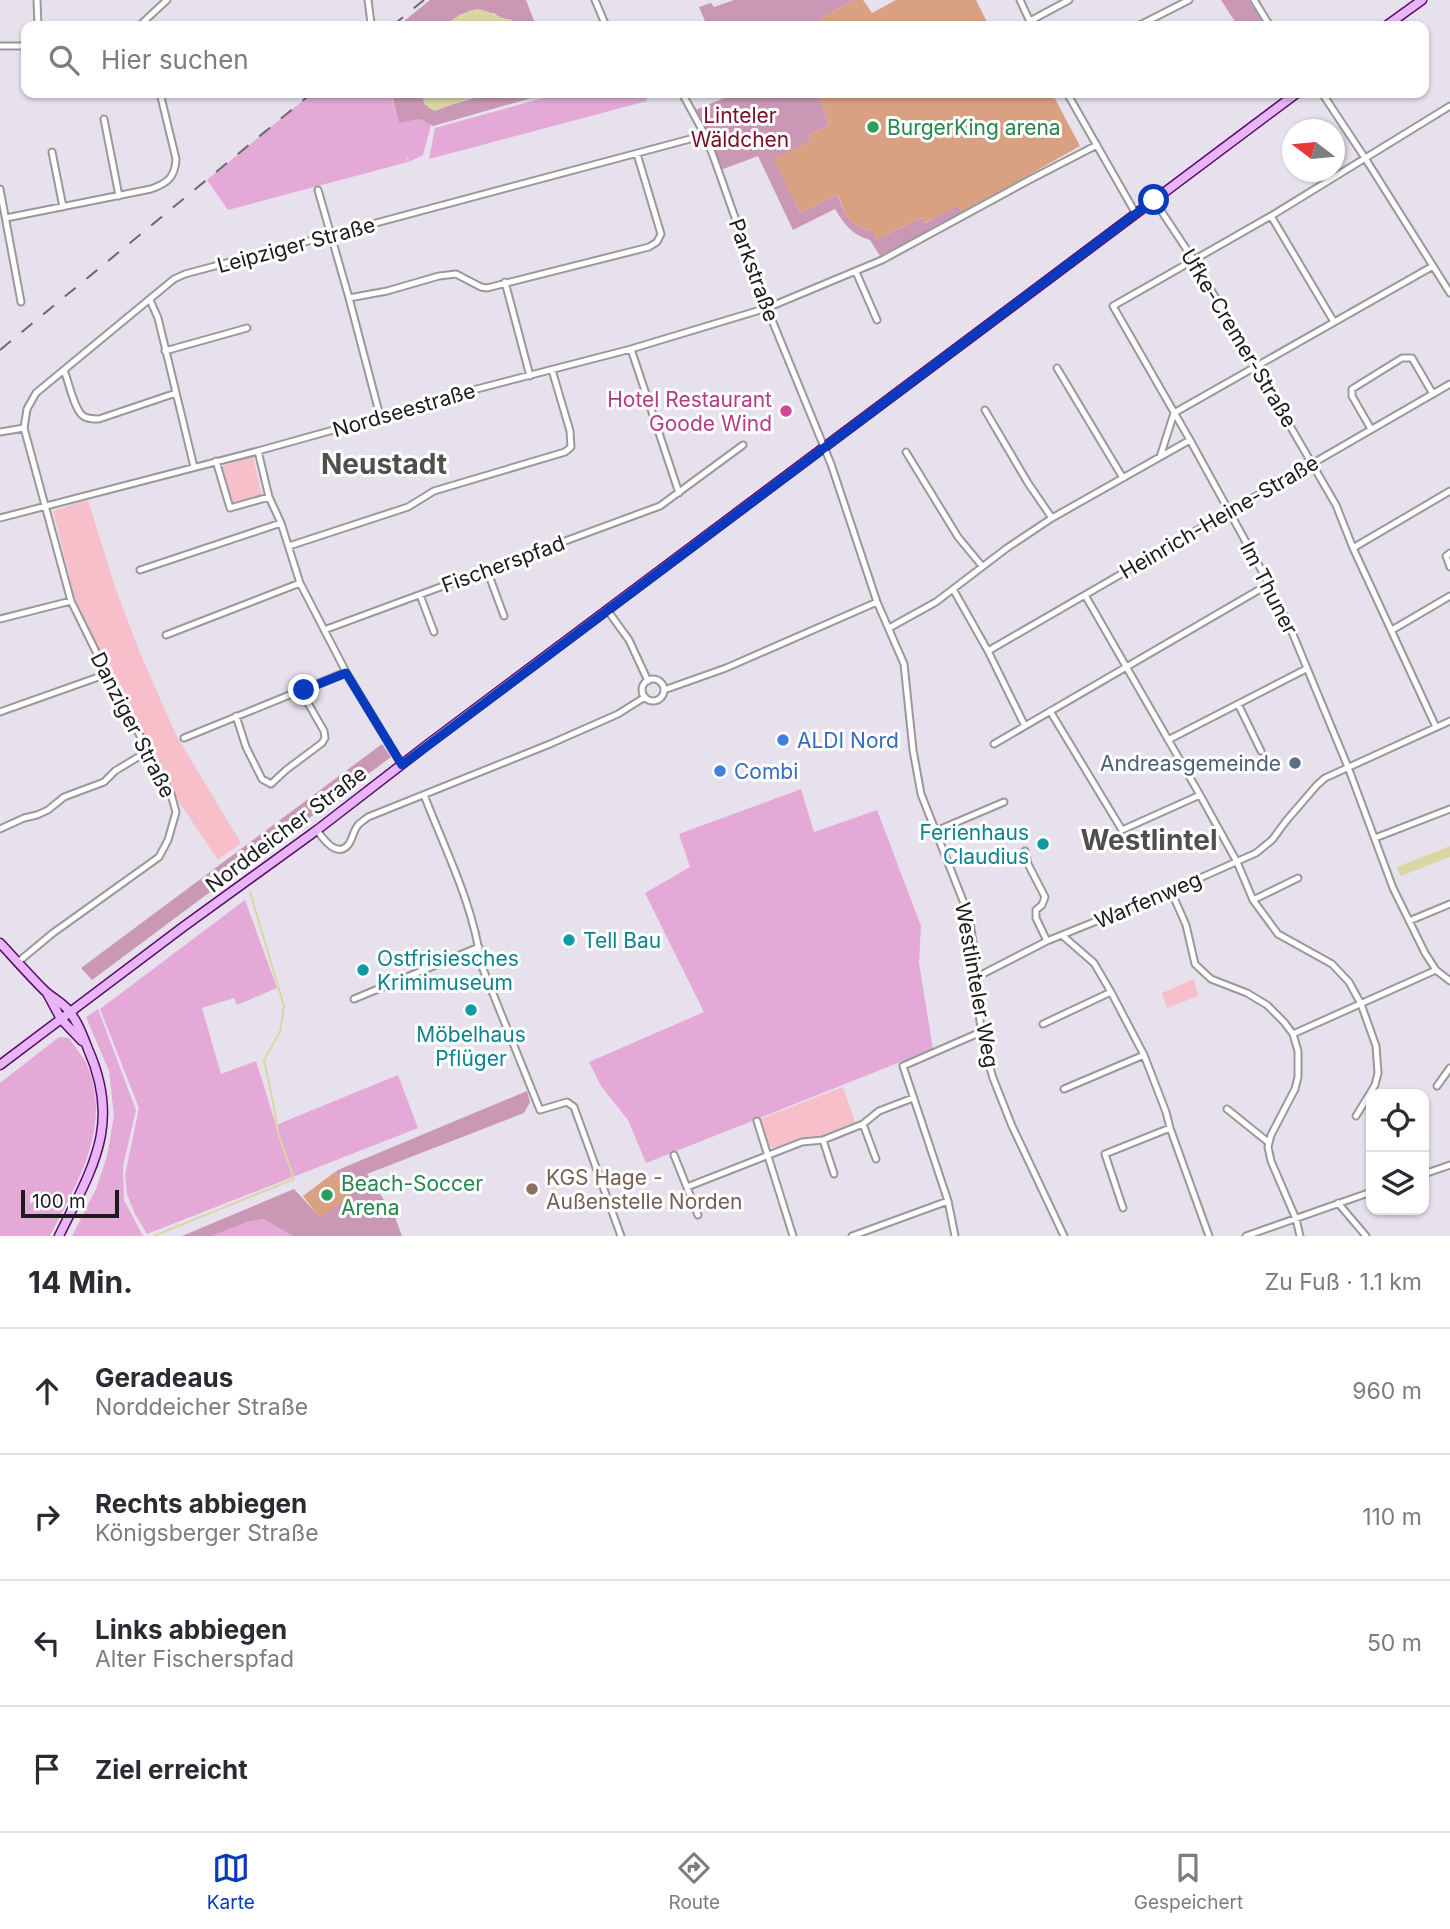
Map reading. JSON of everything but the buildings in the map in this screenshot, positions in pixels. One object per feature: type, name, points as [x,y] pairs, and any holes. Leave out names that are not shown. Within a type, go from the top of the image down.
[{"type":"main road","points":[[1393,21],[1422,0]]},
{"type":"main road","name":"Norddeicher Straße","points":[[0,1065],[1290,98]]},
{"type":"main road","points":[[0,943],[47,993],[70,1012],[101,1083],[103,1130],[92,1167],[59,1236]]},
{"type":"main road","points":[[47,993],[61,1019],[87,1046]]},
{"type":"street","points":[[37,0],[38,21]]},
{"type":"street","points":[[144,21],[167,0]]},
{"type":"street","points":[[368,0],[371,21]]},
{"type":"street","points":[[595,0],[604,21]]},
{"type":"street","points":[[1020,0],[1030,21]]},
{"type":"street","points":[[1036,21],[1069,0]]},
{"type":"street","points":[[1148,21],[1189,0]]},
{"type":"street","points":[[1254,0],[1267,21]]},
{"type":"street","points":[[0,46],[21,46]]},
{"type":"street","points":[[6,218],[163,185],[172,178],[176,159],[161,98]]},
{"type":"street","name":"Parkstraße","points":[[685,98],[705,135],[766,308],[824,448]]},
{"type":"street","points":[[1070,98],[1136,214]]},
{"type":"street","points":[[1325,98],[1433,266],[1447,282],[1450,293]]},
{"type":"street","points":[[1193,260],[1271,216],[1450,106]]},
{"type":"street","points":[[104,119],[120,196]]},
{"type":"street","name":"Leipziger Straße","points":[[24,428],[27,409],[36,393],[174,279],[705,135]]},
{"type":"street","name":"Nordseestraße","points":[[0,519],[631,349],[766,308],[882,260],[1097,145]]},
{"type":"street","points":[[52,152],[63,207]]},
{"type":"street","points":[[349,298],[456,274],[487,288],[649,247],[657,242],[661,234],[637,154]]},
{"type":"street","points":[[0,190],[21,302]]},
{"type":"street","points":[[318,190],[380,416]]},
{"type":"street","name":"Ufke-Cremer-Straße","points":[[1154,200],[1193,260],[1336,505],[1353,548],[1436,727]]},
{"type":"street","points":[[1271,216],[1334,322]]},
{"type":"street","name":"Im Thuner","points":[[1193,260],[1113,306],[1269,584],[1348,767],[1393,888],[1425,953],[1437,970],[1450,981]]},
{"type":"street","points":[[1160,457],[1174,413],[1433,266]]},
{"type":"street","points":[[856,272],[877,320]]},
{"type":"street","points":[[505,282],[530,376]]},
{"type":"street","points":[[150,300],[158,318],[194,467]]},
{"type":"street","points":[[165,351],[247,328]]},
{"type":"street","points":[[631,349],[680,493]]},
{"type":"street","points":[[1371,429],[1352,396],[1352,388],[1402,358],[1412,358],[1433,394]]},
{"type":"street","points":[[1057,368],[1123,478]]},
{"type":"street","points":[[64,370],[77,407],[82,415],[90,419],[99,419],[176,393]]},
{"type":"street","points":[[289,546],[408,507],[434,491],[565,452],[571,447],[570,432],[552,370]]},
{"type":"street","name":"Heinrich-Heine-Straße","points":[[988,651],[1450,384]]},
{"type":"street","points":[[985,410],[1052,518]]},
{"type":"street","points":[[0,432],[24,428],[46,506]]},
{"type":"street","points":[[889,628],[936,602],[982,566],[1052,518],[1190,440]]},
{"type":"street","name":"Fischerspfad","points":[[324,631],[660,506],[743,445]]},
{"type":"street","name":"Westlinteler Weg","points":[[824,448],[877,601],[904,664],[916,772],[921,794],[969,916],[981,1032],[993,1078],[1064,1236]]},
{"type":"street","points":[[258,451],[268,497],[281,523],[300,583],[346,673],[402,765]]},
{"type":"street","points":[[906,453],[958,537],[982,566]]},
{"type":"street","points":[[216,461],[230,508],[268,497]]},
{"type":"street","points":[[1353,548],[1450,491]]},
{"type":"street","name":"Danziger Straße","points":[[18,962],[53,933],[154,861],[165,849],[176,812],[171,794],[71,601],[46,506]]},
{"type":"street","points":[[140,570],[281,523]]},
{"type":"street","points":[[1450,553],[1446,556],[1450,566]]},
{"type":"street","points":[[487,570],[504,616]]},
{"type":"street","points":[[166,635],[300,583]]},
{"type":"street","points":[[994,744],[1269,584]]},
{"type":"street","points":[[953,589],[988,651],[1025,726]]},
{"type":"street","points":[[420,595],[434,632]]},
{"type":"street","points":[[1085,595],[1237,862],[1253,900],[1278,934],[1332,964],[1349,982],[1361,1004],[1376,1046],[1378,1073],[1375,1085],[1356,1116]]},
{"type":"street","points":[[1392,630],[1450,596]]},
{"type":"street","points":[[0,619],[71,601]]},
{"type":"street","points":[[664,690],[726,668],[877,601]]},
{"type":"street","points":[[608,611],[629,640],[648,681]]},
{"type":"street","points":[[1168,740],[1306,669]]},
{"type":"street","points":[[184,738],[346,673]]},
{"type":"street","points":[[0,712],[107,674]]},
{"type":"street","points":[[655,679],[664,690],[662,697],[651,701],[645,697],[642,688],[648,681],[655,679]]},
{"type":"street","points":[[236,716],[246,747],[261,779],[271,784],[325,738],[324,731],[300,691]]},
{"type":"street","points":[[317,830],[334,848],[346,847],[355,829],[368,817],[606,720],[645,697]]},
{"type":"street","points":[[1238,704],[1261,751]]},
{"type":"street","points":[[1050,711],[1122,830],[1200,795]]},
{"type":"street","name":"Warfenweg","points":[[975,978],[1047,941],[1256,853],[1272,840],[1325,778],[1450,721]]},
{"type":"street","points":[[0,828],[37,815],[64,797],[104,782],[115,771],[148,751]]},
{"type":"street","points":[[424,795],[469,911],[481,964],[540,1111],[567,1102],[574,1107],[621,1236]]},
{"type":"street","points":[[936,831],[1004,802]]},
{"type":"street","points":[[1375,838],[1450,809]]},
{"type":"street","points":[[1025,851],[1028,864],[1045,897],[1036,910],[1036,918],[1047,941]]},
{"type":"street","points":[[1253,900],[1298,878]]},
{"type":"street","points":[[1171,891],[1186,925],[1195,964],[1211,979],[1247,993],[1267,1005],[1293,1034],[1298,1051],[1296,1087],[1268,1142],[1271,1161],[1296,1219],[1300,1236]]},
{"type":"street","points":[[1409,921],[1450,904]]},
{"type":"street","points":[[1063,936],[1094,963],[1144,1055],[1209,1236]]},
{"type":"street","points":[[354,999],[479,947]]},
{"type":"street","points":[[1293,1034],[1437,970]]},
{"type":"street","points":[[1043,1024],[1111,992]]},
{"type":"street","points":[[955,1236],[948,1201],[903,1066],[981,1032]]},
{"type":"street","points":[[1063,1089],[1144,1055]]},
{"type":"street","points":[[1437,1086],[1450,1068]]},
{"type":"street","points":[[687,1187],[802,1142],[823,1140],[863,1124],[879,1111],[913,1098]]},
{"type":"street","points":[[1227,1109],[1268,1142]]},
{"type":"street","points":[[757,1121],[790,1235]]},
{"type":"street","points":[[863,1124],[876,1158]]},
{"type":"street","points":[[1123,1208],[1105,1154],[1170,1128]]},
{"type":"street","points":[[823,1140],[834,1174]]},
{"type":"street","points":[[674,1155],[698,1215]]},
{"type":"street","points":[[1429,1172],[1450,1166]]},
{"type":"street","points":[[1246,1236],[1366,1194]]},
{"type":"street","points":[[852,1236],[948,1201]]},
{"type":"street","points":[[1338,1203],[1366,1236]]},
{"type":"shaded area","points":[[854,0],[863,0],[872,13],[896,0],[976,0],[986,21],[819,21]]},
{"type":"shaded area","points":[[472,10],[487,11],[513,21],[450,21]]},
{"type":"shaded area","points":[[306,98],[392,98],[399,123],[420,119],[431,125],[423,155],[409,162],[406,153],[408,162],[228,210],[207,180]]},
{"type":"shaded area","points":[[423,98],[470,98],[435,111]]},
{"type":"shaded area","points":[[543,98],[646,98],[647,101],[429,159],[435,128]]},
{"type":"shaded area","points":[[820,98],[1055,98],[1080,146],[962,213],[958,206],[924,223],[921,218],[877,239],[873,231],[860,227],[849,219],[836,195],[800,213],[773,159],[811,141],[809,135],[829,125]]},
{"type":"shaded area","points":[[253,456],[262,496],[231,505],[220,467]]},
{"type":"shaded area","points":[[88,500],[114,584],[140,653],[176,735],[241,843],[218,860],[179,802],[110,673],[75,599],[53,511]]},
{"type":"shaded area","points":[[801,789],[814,832],[877,810],[921,926],[919,963],[933,1049],[646,1163],[628,1120],[601,1086],[589,1062],[704,1012],[645,893],[690,867],[679,834]]},
{"type":"shaded area","points":[[1450,846],[1450,857],[1401,876],[1397,867]]},
{"type":"shaded area","points":[[245,900],[277,988],[237,1005],[234,998],[202,1008],[221,1074],[256,1061],[276,1125],[398,1075],[418,1128],[147,1234],[127,1194],[125,1175],[139,1108],[100,1009]]},
{"type":"shaded area","points":[[1194,979],[1198,996],[1167,1008],[1162,993]]},
{"type":"shaded area","points":[[98,1009],[136,1110],[123,1166],[124,1200],[143,1236],[72,1236],[96,1189],[107,1156],[114,1116],[109,1071],[86,1017]]},
{"type":"shaded area","points":[[59,1037],[69,1038],[81,1055],[94,1088],[94,1132],[88,1154],[50,1236],[0,1236],[0,1083]]},
{"type":"shaded area","points":[[843,1087],[855,1122],[818,1138],[799,1138],[776,1148],[769,1146],[760,1119]]},
{"type":"shaded area","name":"Beach-Soccer Arena","points":[[335,1172],[351,1194],[320,1218],[303,1196]]},
{"type":"shaded area","points":[[263,1219],[293,1236],[212,1236],[247,1222]]},
{"type":"green space","points":[[430,0],[526,0],[534,21],[511,21],[494,13],[461,14],[450,21],[404,21]]},
{"type":"green space","points":[[734,0],[854,0],[819,21],[705,21],[699,7],[711,3],[714,7]]},
{"type":"green space","points":[[1221,0],[1249,0],[1262,21],[1235,21]]},
{"type":"green space","points":[[392,98],[423,98],[425,105],[454,104],[474,98],[531,98],[433,126],[420,119],[399,123]]},
{"type":"green space","name":"Linteler Wäldchen","points":[[724,98],[820,98],[829,125],[809,135],[811,141],[774,159],[800,213],[836,195],[849,219],[860,227],[873,231],[877,239],[921,218],[925,223],[958,205],[962,213],[880,256],[870,240],[849,228],[835,209],[793,230],[758,156],[718,171],[693,111]]},
{"type":"green space","points":[[382,744],[391,757],[92,980],[81,968]]},
{"type":"green space","points":[[527,1091],[530,1102],[524,1113],[367,1174],[395,1217],[402,1236],[293,1236],[263,1219],[247,1222],[212,1236],[182,1236],[294,1189],[320,1217],[351,1194],[335,1172]]},
{"type":"waterway","points":[[154,1236],[294,1179],[278,1133],[264,1060],[280,1032],[284,1006],[250,892]]},
{"type":"railway","points":[[398,21],[424,0]]},
{"type":"railway","points":[[0,350],[306,98]]},
{"type":"place","name":"BurgerKing arena","points":[[873,127]]},
{"type":"place","name":"Hotel Restaurant Goode Wind","points":[[786,411]]},
{"type":"place","name":"ALDI Nord","points":[[783,740]]},
{"type":"place","name":"Andreasgemeinde","points":[[1295,763]]},
{"type":"place","name":"Combi","points":[[720,771]]},
{"type":"place","name":"Ferienhaus Claudius","points":[[1043,844]]},
{"type":"place","name":"Tell Bau","points":[[569,940]]},
{"type":"place","name":"Ostfrisiesches Krimimuseum","points":[[363,970]]},
{"type":"place","name":"Möbelhaus Pflüger","points":[[471,1010]]},
{"type":"place","name":"KGS Hage - Außenstelle Norden","points":[[532,1189]]},
{"type":"place","name":"Beach-Soccer Arena","points":[[327,1195]]},
{"type":"district","name":"Neustadt","points":[[384,464]]},
{"type":"district","name":"Westlintel","points":[[1149,840]]},
{"type":"route","points":[[304,690],[346,673],[402,765],[1154,200]]}]
